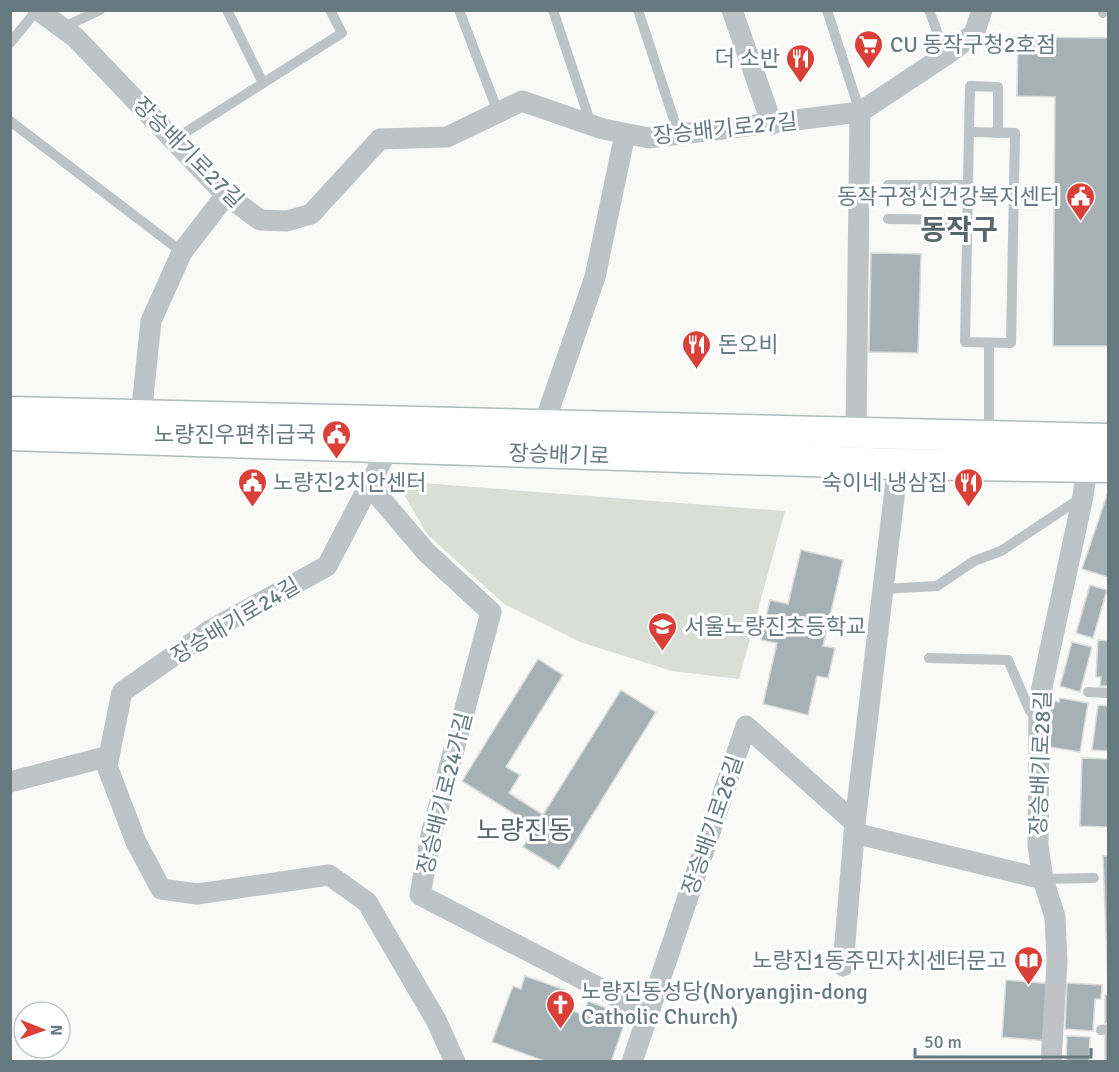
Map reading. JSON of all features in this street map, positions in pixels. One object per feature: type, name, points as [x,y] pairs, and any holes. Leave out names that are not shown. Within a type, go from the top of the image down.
[{"type":"street","name":"장승배기로27길","points":[[38,10],[76,38],[175,139],[226,195],[260,220],[288,221],[311,214],[380,139],[447,137],[522,101],[592,125],[649,138],[860,112]]},
{"type":"street","points":[[732,10],[772,123]]},
{"type":"street","points":[[856,432],[860,112],[974,34],[982,10]]},
{"type":"street","points":[[544,424],[595,277],[625,134]]},
{"type":"street","points":[[141,416],[151,321],[182,252],[226,195]]},
{"type":"street","name":"장승배기로","points":[[10,412],[856,432],[1098,467]]},
{"type":"street","name":"장승배기로","points":[[10,435],[898,465],[989,450],[1108,439]]},
{"type":"street","name":"장승배기로24길","points":[[388,449],[327,566],[209,630],[122,692],[107,766],[136,842],[161,889],[197,894],[329,875],[367,902],[436,1020],[455,1062]]},
{"type":"street","points":[[843,966],[855,828],[898,465]]},
{"type":"street","name":"장승배기로28길","points":[[1051,1062],[1057,951],[1055,917],[1043,879],[1038,846],[1038,701],[1083,496],[1098,467]]},
{"type":"street","name":"장승배기로24가길","points":[[370,486],[426,552],[491,612],[431,835],[420,895],[648,1013]]},
{"type":"street","name":"장승배기로26길","points":[[632,1062],[746,726],[855,828]]},
{"type":"street","points":[[10,782],[109,756]]},
{"type":"street","points":[[855,828],[1043,879]]},
{"type":"lane","points":[[10,43],[38,10]]},
{"type":"lane","points":[[62,28],[100,10]]},
{"type":"lane","points":[[227,10],[263,83]]},
{"type":"lane","points":[[175,139],[342,33],[330,10]]},
{"type":"lane","points":[[459,10],[498,112]]},
{"type":"lane","points":[[553,10],[592,125]]},
{"type":"lane","points":[[638,10],[679,135]]},
{"type":"lane","points":[[827,10],[860,112]]},
{"type":"lane","points":[[929,10],[946,55]]},
{"type":"lane","points":[[969,132],[998,133],[1015,133],[1011,343],[965,342],[968,220],[968,185],[969,132],[970,86],[998,87],[998,133]]},
{"type":"lane","points":[[10,121],[182,252]]},
{"type":"lane","points":[[888,185],[968,185]]},
{"type":"lane","points":[[888,219],[968,220]]},
{"type":"lane","points":[[989,343],[989,450]]},
{"type":"lane","points":[[883,589],[937,586],[974,561],[1001,551],[1083,496]]},
{"type":"lane","points":[[929,658],[1008,660],[1030,711],[1038,720]]},
{"type":"lane","points":[[1088,692],[1108,693]]},
{"type":"lane","points":[[1043,879],[1094,878]]},
{"type":"shaded area","points":[[396,481],[785,511],[739,679],[672,671],[580,642],[504,604],[427,534]]},
{"type":"building","name":"동작구정신건강복지센터","points":[[1018,37],[1108,38],[1108,346],[1053,346],[1055,97],[1017,96]]},
{"type":"building","points":[[871,253],[921,254],[918,353],[869,352]]},
{"type":"building","points":[[1108,492],[1108,577],[1082,569]]},
{"type":"building","points":[[801,550],[843,560],[823,646],[835,648],[828,678],[817,676],[808,715],[763,704],[777,643],[761,640],[770,600],[788,604]]},
{"type":"building","points":[[1090,585],[1107,590],[1093,638],[1076,633]]},
{"type":"building","points":[[1098,640],[1108,641],[1108,686],[1100,686],[1101,677],[1096,677]]},
{"type":"building","points":[[1072,642],[1092,647],[1080,692],[1060,686]]},
{"type":"building","points":[[538,659],[563,675],[506,767],[520,775],[509,793],[543,815],[621,690],[656,712],[559,869],[523,847],[535,827],[462,781]]},
{"type":"building","points":[[1060,698],[1088,703],[1080,752],[1044,746],[1052,701],[1059,702]]},
{"type":"building","points":[[1098,705],[1108,706],[1108,751],[1092,750]]},
{"type":"building","points":[[1082,758],[1108,759],[1108,827],[1080,826]]},
{"type":"building","points":[[1103,856],[1108,856],[1108,987]]},
{"type":"building","name":"노량진동성당(Noryangjin-dong Catholic Church)","points":[[525,976],[565,990],[559,1005],[583,1015],[588,1001],[627,1016],[611,1062],[547,1062],[492,1042],[513,986],[521,989]]},
{"type":"building","points":[[1006,980],[1052,984],[1048,1041],[1002,1037]]},
{"type":"building","points":[[1067,983],[1102,985],[1101,999],[1095,999],[1093,1031],[1065,1029]]},
{"type":"building","points":[[1105,995],[1108,995],[1108,1023],[1105,1023]]},
{"type":"building","points":[[1105,1033],[1108,1033],[1108,1061],[1105,1061]]},
{"type":"building","points":[[1067,1036],[1090,1037],[1089,1062],[1066,1062]]},
{"type":"place","name":"CU 동작구청2호점","points":[[869,70]]},
{"type":"place","name":"더 소반","points":[[801,84]]},
{"type":"place","name":"동작구정신건강복지센터","points":[[1081,222]]},
{"type":"place","name":"돈오비","points":[[697,370]]},
{"type":"place","name":"노량진우편취급국","points":[[337,460]]},
{"type":"place","name":"노량진2치안센터","points":[[252,508]]},
{"type":"place","name":"숙이네 냉삼집","points":[[969,508]]},
{"type":"place","name":"서울노량진초등학교","points":[[663,652]]},
{"type":"place","name":"노량진1동주민자치센터문고","points":[[1028,986]]},
{"type":"place","name":"노량진동성당(Noryangjin-dong Catholic Church)","points":[[560,1030]]},
{"type":"district","name":"동작구","points":[[959,229]]},
{"type":"district","name":"노량진동","points":[[524,830]]}]
